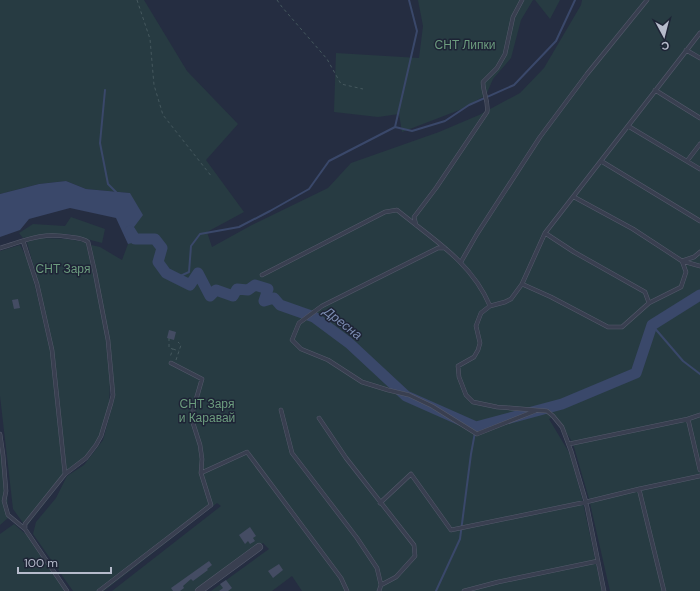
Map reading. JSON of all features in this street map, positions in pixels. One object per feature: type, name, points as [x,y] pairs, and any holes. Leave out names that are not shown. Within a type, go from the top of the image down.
[{"type":"street","points":[[199,591],[259,547]]},
{"type":"lane","points":[[416,225],[414,217],[436,188],[487,112],[488,105],[484,94],[483,82],[497,68],[505,54],[513,17],[522,0]]},
{"type":"lane","points":[[461,262],[477,234],[540,137],[587,74],[647,0]]},
{"type":"lane","points":[[604,591],[586,502],[569,444],[562,427],[547,411],[511,409],[472,402],[466,395],[459,377],[458,366],[474,357],[478,350],[480,343],[476,326],[481,313],[490,306],[511,299],[522,284],[545,234],[700,33]]},
{"type":"lane","points":[[686,50],[700,58]]},
{"type":"lane","points":[[655,90],[700,118]]},
{"type":"lane","points":[[628,126],[700,170]]},
{"type":"lane","points":[[687,161],[700,144]]},
{"type":"lane","points":[[601,161],[700,221]]},
{"type":"lane","points":[[574,196],[633,229],[682,261],[700,266]]},
{"type":"lane","points":[[262,275],[385,212],[397,210],[461,262],[484,292],[490,306]]},
{"type":"lane","points":[[545,234],[645,292],[649,303]]},
{"type":"lane","points":[[0,248],[44,235],[61,235],[82,239],[88,242],[108,340],[113,395],[103,431],[96,445],[86,458],[65,474],[25,524],[25,529]]},
{"type":"lane","points":[[24,241],[37,284],[52,350],[65,474]]},
{"type":"lane","points":[[445,248],[438,248],[322,306],[299,322],[292,340],[301,350],[328,360],[362,382],[409,395],[432,406],[477,434],[538,410]]},
{"type":"lane","points":[[682,261],[694,257],[700,252]]},
{"type":"lane","points":[[522,284],[551,297],[608,328],[622,327],[649,303],[681,286],[686,272],[682,261]]},
{"type":"lane","points":[[99,591],[211,505],[201,473],[202,459],[200,445],[193,423],[193,410],[202,379],[171,363]]},
{"type":"lane","points":[[281,410],[292,453],[358,538],[378,568],[381,585],[380,591]]},
{"type":"lane","points":[[569,444],[688,419],[700,415]]},
{"type":"lane","points":[[319,418],[346,458],[414,545],[415,556],[396,577],[381,585]]},
{"type":"lane","points":[[688,419],[700,470]]},
{"type":"lane","points":[[0,434],[6,491],[4,501],[8,515],[25,529],[67,591]]},
{"type":"lane","points":[[201,473],[247,452],[341,578],[347,591]]},
{"type":"lane","points":[[380,503],[411,474],[451,530],[586,502],[700,476]]},
{"type":"lane","points":[[639,489],[664,591]]},
{"type":"lane","points":[[464,591],[498,582],[598,561]]},
{"type":"path","points":[[137,0],[150,39],[154,85],[163,115],[212,177]]},
{"type":"path","points":[[277,0],[327,59],[341,84],[363,89]]},
{"type":"path","points":[[169,338],[169,348],[180,351]]},
{"type":"path","points":[[178,342],[182,345],[176,360],[178,361]]},
{"type":"path","points":[[170,357],[173,349]]},
{"type":"green space","name":"СНТ Заря и Каравай","points":[[0,0],[144,0],[187,71],[238,124],[206,160],[244,212],[207,232],[212,247],[250,226],[328,188],[351,163],[439,132],[479,115],[520,93],[544,68],[581,5],[582,0],[700,0],[700,591],[610,591],[589,499],[574,447],[556,416],[549,419],[570,454],[582,498],[602,591],[302,591],[292,576],[272,591],[211,591],[269,549],[263,543],[198,591],[112,591],[221,506],[217,503],[104,591],[73,591],[33,534],[36,522],[56,498],[67,476],[84,465],[103,440],[115,396],[110,345],[91,245],[100,247],[122,260],[128,244],[140,240],[134,227],[130,193],[86,189],[66,181],[39,184],[0,194]]},
{"type":"green space","name":"СНТ Липки","points":[[418,0],[533,0],[521,20],[511,58],[493,79],[486,95],[462,109],[402,132],[399,114],[378,117],[334,112],[336,53],[419,58],[423,26]]},
{"type":"green space","points":[[535,0],[560,0],[550,19]]},
{"type":"green space","points":[[71,217],[105,229],[102,243],[68,234],[46,234],[23,238],[19,233],[33,224],[65,226]]},
{"type":"green space","name":"СНТ Заря","points":[[40,238],[67,239],[86,242],[105,330],[110,383],[109,406],[99,437],[82,461],[67,471],[59,413],[55,362],[38,283],[27,242]]},
{"type":"green space","name":"СНТ Заря","points":[[20,245],[29,262],[51,353],[63,475],[52,494],[26,527],[13,509],[0,396],[0,251]]},
{"type":"green space","points":[[0,430],[7,489],[8,518],[0,525]]},
{"type":"green space","points":[[14,524],[29,537],[65,591],[0,591],[0,534]]},
{"type":"water","points":[[66,181],[86,189],[130,193],[143,215],[134,227],[140,241],[128,244],[116,218],[70,208],[29,219],[20,230],[0,237],[0,194],[39,184]]},
{"type":"building","points":[[18,299],[20,308],[14,309],[12,300]]},
{"type":"building","points":[[169,330],[176,332],[174,340],[167,338]]},
{"type":"building","points":[[250,527],[256,536],[253,538],[255,541],[250,544],[248,541],[245,544],[239,535]]},
{"type":"building","points":[[209,561],[212,565],[207,569],[208,570],[193,581],[191,579],[180,591],[173,591],[171,588]]},
{"type":"building","points":[[279,564],[283,570],[273,578],[268,571]]},
{"type":"building","points":[[226,580],[232,588],[228,591],[219,591],[223,588],[220,584]]},
{"type":"waterway","points":[[176,278],[189,272],[191,246],[200,234],[239,227],[270,211],[309,189],[329,161],[395,127],[417,31],[409,0]]},
{"type":"waterway","points":[[395,127],[412,131],[445,121],[469,105],[514,85],[556,41],[575,0]]},
{"type":"waterway","points":[[105,90],[100,143],[108,184],[116,192]]},
{"type":"waterway","name":"Дресна","points":[[130,231],[135,239],[155,239],[162,248],[158,262],[166,273],[190,285],[198,273],[210,296],[216,290],[233,296],[237,289],[248,290],[255,285],[268,289],[264,301],[274,298],[280,305],[314,317],[349,343],[406,396],[476,427],[562,404],[636,373],[652,325],[700,295]]},
{"type":"waterway","points":[[652,325],[683,361],[700,374]]},
{"type":"waterway","points":[[436,591],[460,539],[476,427]]}]
